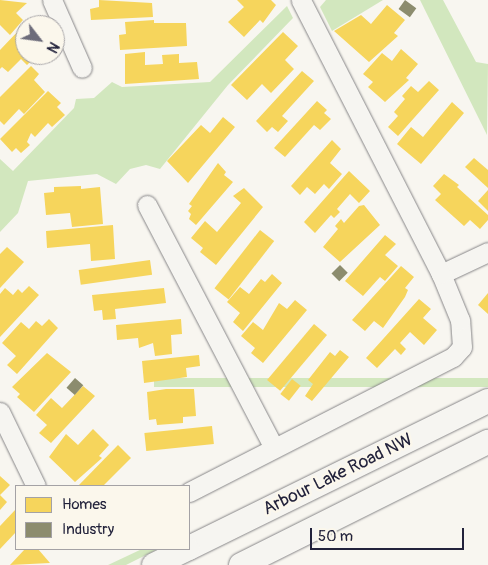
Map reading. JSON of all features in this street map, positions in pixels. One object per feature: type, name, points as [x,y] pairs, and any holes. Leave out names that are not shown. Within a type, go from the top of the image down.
[{"type":"street","points":[[52,0],[82,68]]},
{"type":"street","points":[[190,491],[453,357],[462,347],[463,334],[441,274],[301,0]]},
{"type":"street","points":[[147,205],[274,448]]},
{"type":"street","points":[[441,274],[488,252]]},
{"type":"street","name":"Arbour Lake Road NW","points":[[190,547],[488,401]]},
{"type":"street","points":[[0,412],[36,485]]},
{"type":"street","name":"Arbour Lake Road NW","points":[[240,565],[488,442]]},
{"type":"street","name":"Arbour Lake Road NW","points":[[154,565],[184,550]]},
{"type":"green space","points":[[326,0],[383,0],[332,31],[320,7]]},
{"type":"green space","points":[[420,0],[443,0],[476,62],[488,64],[487,135]]},
{"type":"green space","points":[[287,6],[293,18],[228,85],[160,169],[146,165],[130,169],[116,184],[97,174],[28,181],[18,213],[0,232],[0,159],[13,171],[74,108],[76,99],[94,98],[112,82],[122,87],[210,82]]},
{"type":"green space","points":[[154,378],[488,378],[488,387],[154,387]]},
{"type":"green space","points":[[140,550],[156,550],[126,565],[108,565]]},
{"type":"building: Homes","points":[[0,0],[27,3],[16,13],[18,15],[15,15],[15,29],[10,35],[0,25]]},
{"type":"building: Homes","points":[[99,0],[152,3],[153,17],[91,20],[90,9],[99,7]]},
{"type":"building: Homes","points":[[237,0],[271,0],[276,5],[263,23],[260,20],[244,37],[228,22],[244,7]]},
{"type":"building: Homes","points":[[387,5],[405,20],[394,33],[398,36],[369,62],[334,31],[361,15],[371,24]]},
{"type":"building: Homes","points":[[154,20],[154,23],[186,23],[187,46],[120,50],[119,35],[126,34],[125,22]]},
{"type":"building: Homes","points":[[283,32],[298,46],[285,60],[294,69],[271,93],[262,84],[247,100],[231,85]]},
{"type":"building: Homes","points":[[15,34],[15,65],[8,72],[2,67],[0,69],[0,50]]},
{"type":"building: Homes","points":[[401,49],[418,64],[406,78],[409,80],[385,102],[368,87],[373,82],[363,74],[382,53],[392,61]]},
{"type":"building: Homes","points":[[145,52],[145,65],[163,64],[162,55],[179,54],[179,63],[197,62],[199,79],[125,84],[125,54]]},
{"type":"building: Homes","points":[[31,66],[39,74],[34,80],[45,92],[24,114],[19,109],[4,125],[0,121],[0,97]]},
{"type":"building: Homes","points":[[302,71],[314,81],[282,116],[288,121],[278,132],[272,127],[267,132],[256,121]]},
{"type":"building: Homes","points":[[429,81],[439,90],[398,136],[388,127],[398,116],[394,112],[405,99],[402,96],[411,86],[418,92]]},
{"type":"building: Homes","points":[[48,91],[61,103],[57,107],[65,115],[52,127],[48,123],[35,137],[31,133],[27,142],[30,145],[21,153],[16,148],[12,152],[0,139]]},
{"type":"building: Homes","points":[[317,101],[327,110],[324,113],[331,119],[320,130],[314,125],[285,157],[274,148]]},
{"type":"building: Homes","points":[[452,102],[464,113],[421,164],[397,144],[411,127],[423,137]]},
{"type":"building: Homes","points":[[223,117],[235,127],[188,183],[167,161],[201,125],[210,133]]},
{"type":"building: Homes","points":[[332,140],[341,149],[330,163],[342,174],[329,189],[324,184],[315,194],[307,187],[300,195],[291,186]]},
{"type":"building: Homes","points":[[474,158],[488,170],[488,188],[465,167]]},
{"type":"building: Homes","points":[[218,163],[226,172],[224,175],[233,182],[196,225],[189,219],[191,214],[188,211],[192,206],[189,204]]},
{"type":"building: Homes","points":[[349,171],[370,191],[359,203],[350,194],[337,209],[340,212],[334,218],[331,215],[315,233],[304,222]]},
{"type":"building: Homes","points":[[444,174],[459,185],[457,187],[488,215],[488,220],[480,229],[470,220],[464,226],[435,200],[441,194],[433,186]]},
{"type":"building: Homes","points":[[81,186],[81,189],[100,187],[103,224],[72,227],[70,213],[46,215],[44,193],[54,192],[54,187]]},
{"type":"building: Homes","points":[[244,188],[263,207],[216,265],[200,252],[203,248],[191,238],[205,221],[217,232],[241,203],[233,196]]},
{"type":"building: Homes","points":[[488,190],[488,211],[478,201]]},
{"type":"building: Homes","points":[[364,205],[380,225],[340,262],[323,247],[338,229],[335,226],[341,219],[344,223],[359,206]]},
{"type":"building: Homes","points":[[113,225],[115,259],[91,261],[90,244],[47,248],[46,231]]},
{"type":"building: Homes","points":[[260,230],[274,241],[229,299],[214,288]]},
{"type":"building: Homes","points":[[385,235],[396,244],[385,255],[398,266],[385,281],[380,277],[363,296],[345,281]]},
{"type":"building: Homes","points":[[7,247],[24,262],[0,288],[0,254]]},
{"type":"building: Homes","points":[[150,260],[152,275],[81,285],[79,270]]},
{"type":"building: Homes","points":[[401,266],[414,277],[405,288],[408,290],[405,297],[383,328],[374,321],[365,331],[352,320]]},
{"type":"building: Homes","points":[[272,274],[282,283],[243,331],[233,322],[240,313],[227,302],[240,287],[249,294],[261,279],[265,282]]},
{"type":"building: Homes","points":[[29,286],[39,295],[0,337],[0,294],[5,288],[13,295],[18,289],[22,293]]},
{"type":"building: Homes","points":[[164,288],[166,303],[115,309],[116,319],[103,320],[102,310],[94,311],[92,295]]},
{"type":"building: Homes","points":[[488,293],[488,314],[478,305]]},
{"type":"building: Homes","points":[[419,299],[431,309],[423,318],[437,330],[424,345],[410,332],[400,343],[406,349],[401,355],[395,349],[377,368],[366,358]]},
{"type":"building: Homes","points":[[295,300],[307,310],[263,363],[251,353],[255,348],[241,336],[253,322],[263,330],[279,303],[287,309]]},
{"type":"building: Homes","points":[[49,319],[58,328],[17,374],[7,365],[16,356],[2,343],[21,322],[29,329],[36,321],[42,326]]},
{"type":"building: Homes","points":[[181,319],[182,334],[171,335],[172,354],[155,356],[153,343],[139,348],[138,338],[117,340],[116,325]]},
{"type":"building: Homes","points":[[314,324],[327,335],[280,391],[267,380]]},
{"type":"building: Homes","points":[[340,350],[349,357],[312,401],[305,396],[313,384],[308,380],[330,352],[335,356]]},
{"type":"building: Homes","points":[[47,353],[71,372],[34,412],[17,397],[20,394],[12,387]]},
{"type":"building: Homes","points":[[199,355],[200,366],[186,368],[187,377],[144,383],[142,361]]},
{"type":"building: Homes","points":[[292,379],[301,386],[289,401],[280,394]]},
{"type":"building: Homes","points":[[83,386],[95,396],[51,443],[39,433],[47,425],[36,415],[51,398],[62,408]]},
{"type":"building: Homes","points":[[166,389],[194,389],[196,416],[183,417],[183,423],[157,425],[156,419],[149,420],[147,392]]},
{"type":"building: Homes","points":[[212,426],[214,444],[146,451],[144,433]]},
{"type":"building: Homes","points":[[93,429],[109,445],[99,456],[102,458],[75,482],[49,457],[66,434],[78,445]]},
{"type":"building: Homes","points":[[118,445],[131,458],[104,485],[79,485]]},
{"type":"building: Homes","points":[[0,476],[10,485],[0,495]]},
{"type":"building: Homes","points":[[0,495],[7,502],[0,510]]},
{"type":"building: Homes","points":[[15,510],[15,533],[0,549],[0,526]]},
{"type":"building: Homes","points":[[24,550],[39,550],[50,563],[10,565]]},
{"type":"building: Industry","points":[[405,0],[416,8],[410,17],[399,9]]},
{"type":"building: Industry","points":[[340,265],[348,273],[339,281],[332,273]]},
{"type":"building: Industry","points":[[75,378],[83,385],[75,395],[66,388]]}]
